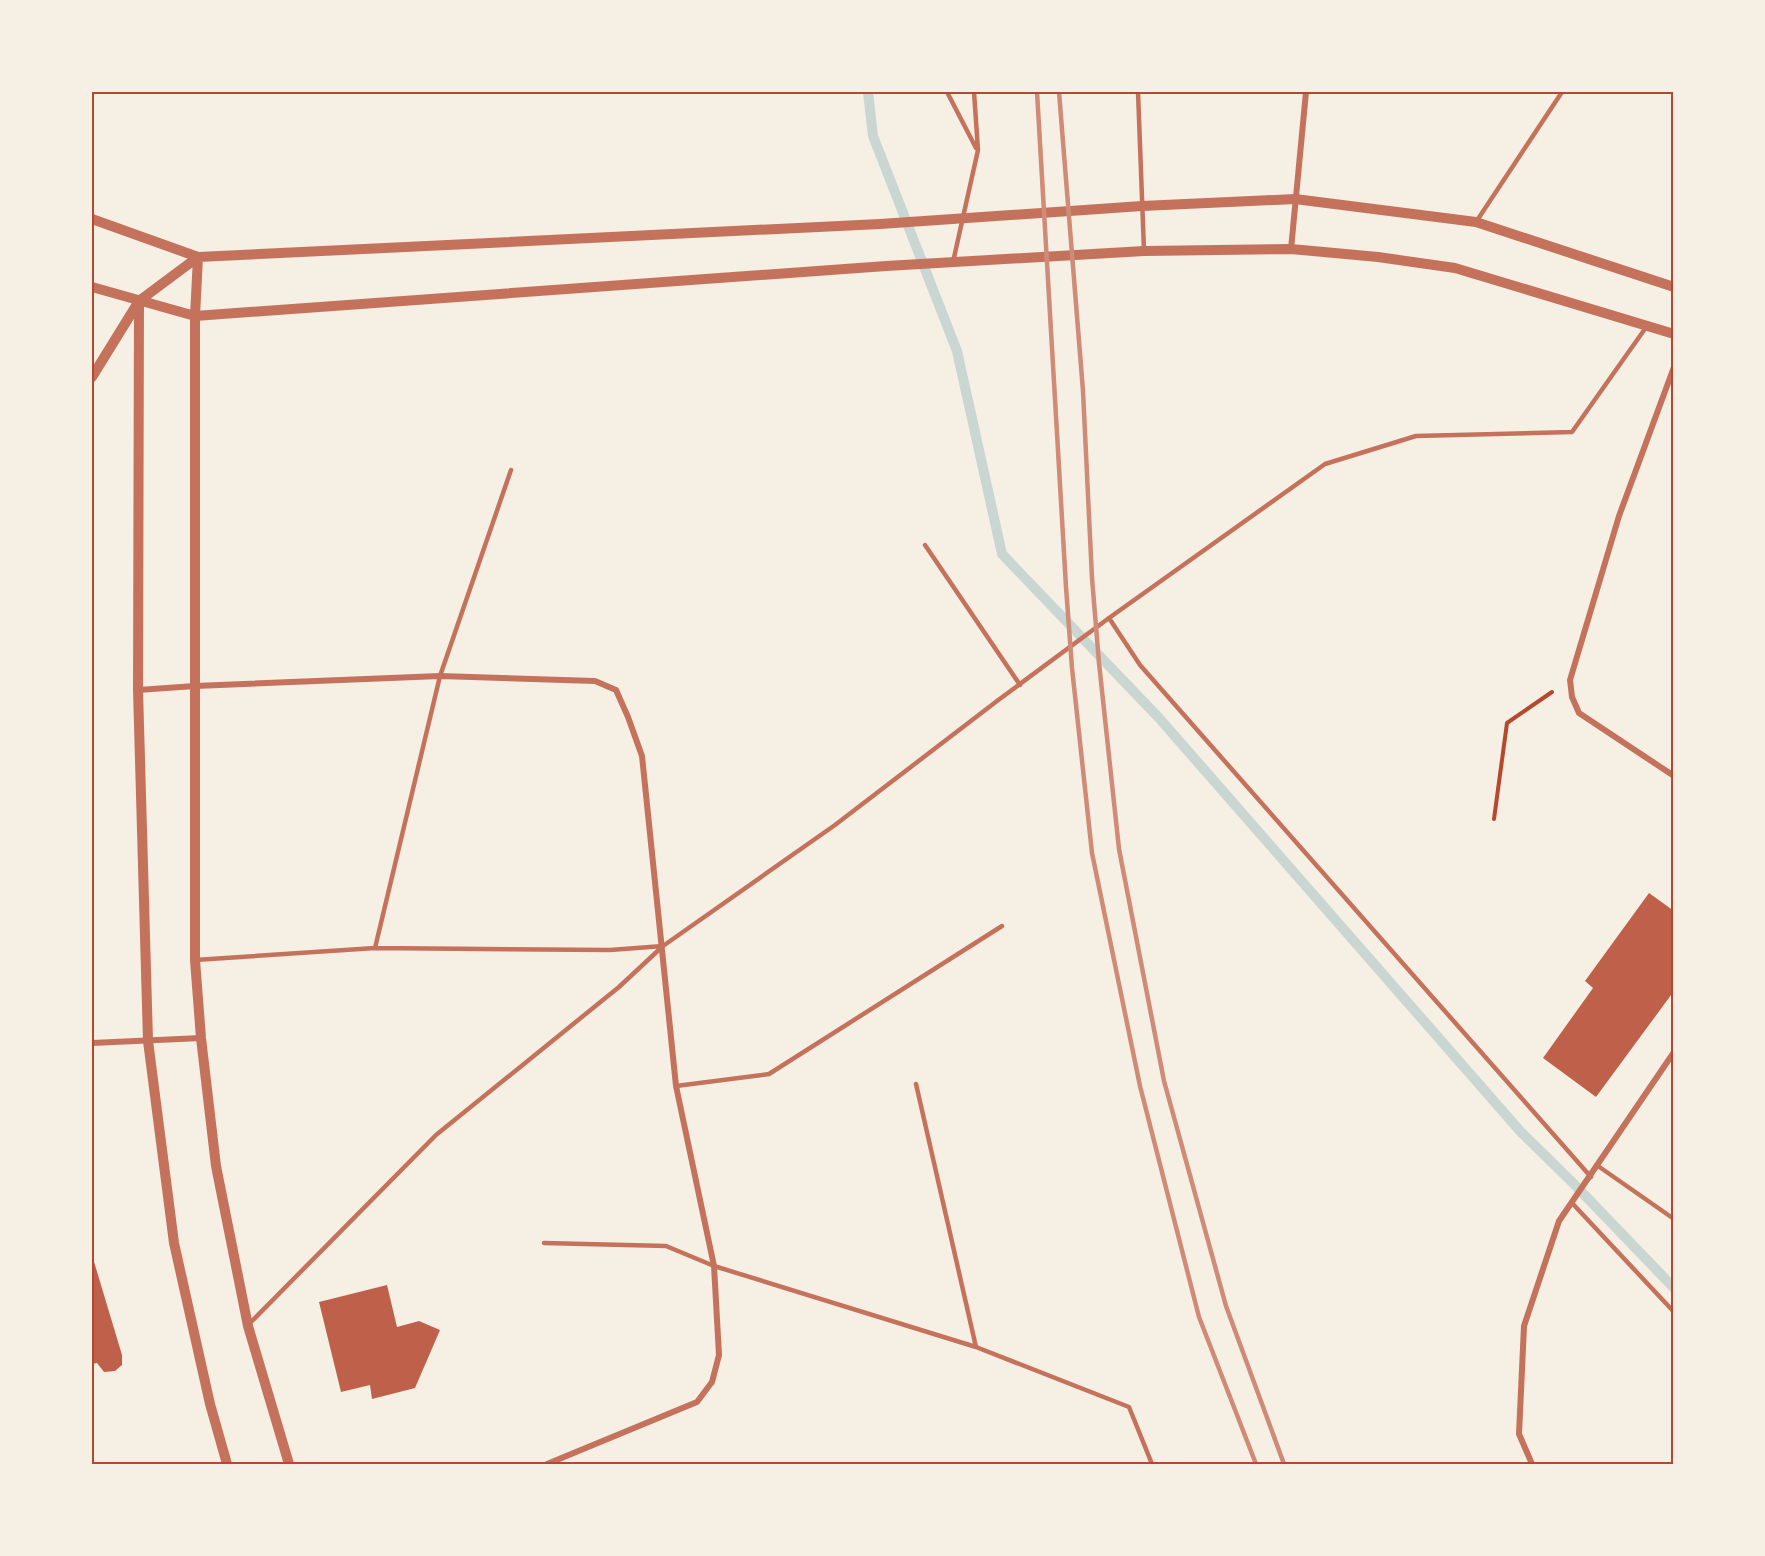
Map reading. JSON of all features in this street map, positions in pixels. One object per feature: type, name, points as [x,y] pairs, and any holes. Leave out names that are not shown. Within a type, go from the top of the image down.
[{"type":"street","points":[[1291,249],[1306,92]]},
{"type":"street","points":[[92,219],[198,257],[963,219],[1142,206],[1295,199],[1476,222],[1674,287]]},
{"type":"street","points":[[92,287],[195,316],[953,262],[1144,251],[1291,249],[1378,257],[1455,268],[1674,334]]},
{"type":"street","points":[[92,377],[139,301],[198,257]]},
{"type":"street","points":[[198,257],[195,316],[195,960],[201,1038],[216,1166],[248,1326],[289,1464]]},
{"type":"street","points":[[139,301],[138,690],[148,1041],[174,1243],[210,1404],[227,1464]]},
{"type":"street","points":[[1674,367],[1619,516],[1570,680],[1572,697],[1579,713],[1674,776]]},
{"type":"street","points":[[138,690],[440,676],[595,681],[616,690],[642,756],[676,1086],[714,1266],[719,1355],[712,1382],[697,1402],[547,1464]]},
{"type":"street","points":[[92,1043],[201,1038]]},
{"type":"street","points":[[1532,1464],[1519,1434],[1524,1326],[1559,1221],[1674,1053]]},
{"type":"lane","points":[[947,92],[978,150]]},
{"type":"lane","points":[[953,262],[978,150],[974,92]]},
{"type":"lane","points":[[1138,92],[1144,251]]},
{"type":"lane","points":[[1476,222],[1562,92]]},
{"type":"lane","points":[[248,1326],[436,1135],[619,987],[663,946],[835,825],[1109,618],[1325,464],[1416,436],[1572,432],[1647,326]]},
{"type":"lane","points":[[375,948],[440,676],[511,470]]},
{"type":"lane","points":[[925,545],[1020,684]]},
{"type":"lane","points":[[1109,618],[1140,665],[1591,1177]]},
{"type":"lane","points":[[676,1086],[769,1074],[1002,926]]},
{"type":"lane","points":[[195,960],[375,948],[610,950],[663,946]]},
{"type":"lane","points":[[916,1084],[976,1347]]},
{"type":"lane","points":[[1598,1166],[1674,1219]]},
{"type":"lane","points":[[1572,1203],[1674,1312]]},
{"type":"lane","points":[[544,1243],[666,1246],[714,1266],[976,1347],[1129,1407],[1152,1464]]},
{"type":"path","points":[[1494,819],[1507,723],[1570,680]]},
{"type":"building","points":[[1649,893],[1674,911],[1674,991],[1596,1097],[1543,1058],[1593,988],[1585,981]]},
{"type":"building","points":[[92,1255],[122,1355],[122,1365],[115,1371],[104,1372],[97,1363],[92,1364]]},
{"type":"building","points":[[387,1285],[397,1327],[419,1321],[440,1330],[415,1388],[372,1399],[370,1385],[341,1392],[319,1302]]},
{"type":"waterway","points":[[868,92],[873,136],[957,351],[1002,554],[1159,718],[1520,1131],[1674,1288]]},
{"type":"railway","points":[[1037,92],[1066,587],[1072,668],[1092,853],[1140,1086],[1199,1317],[1256,1464]]},
{"type":"railway","points":[[1059,92],[1083,391],[1092,578],[1119,849],[1164,1081],[1226,1306],[1284,1464]]}]
